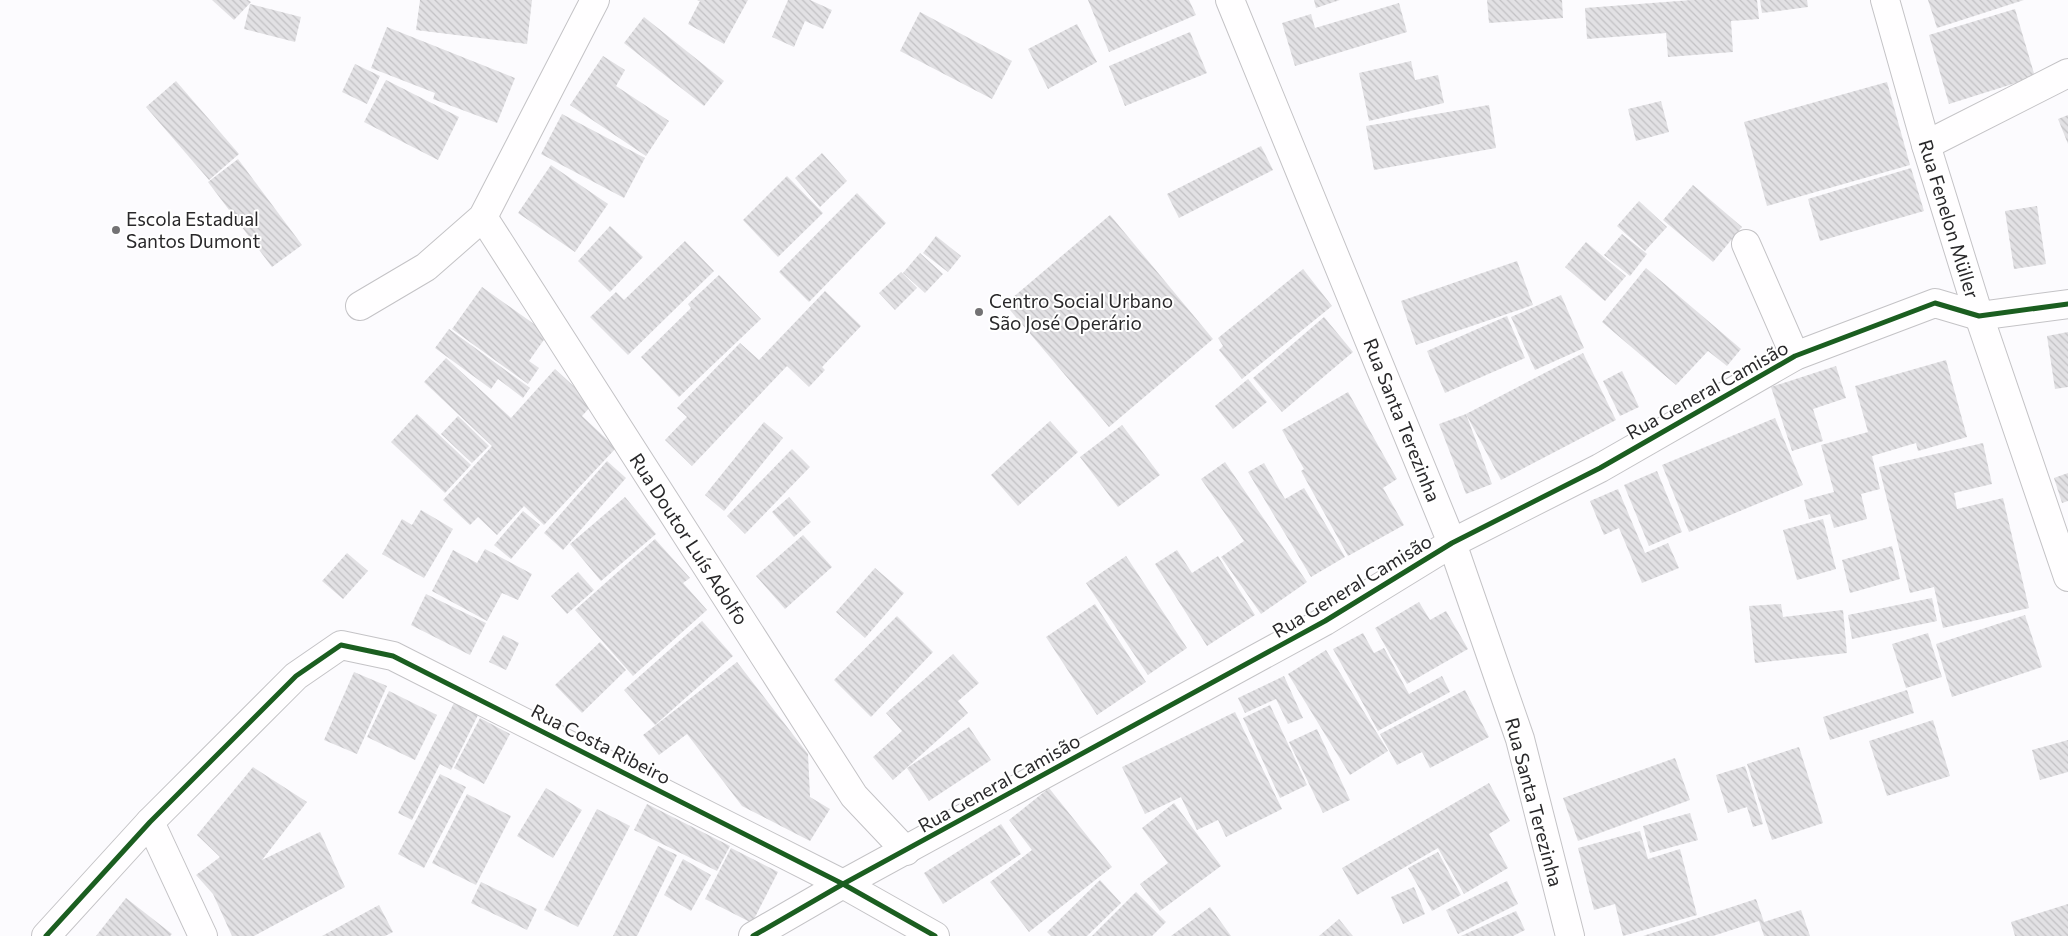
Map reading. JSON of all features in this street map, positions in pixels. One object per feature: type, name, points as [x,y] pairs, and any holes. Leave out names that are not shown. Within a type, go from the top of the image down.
[{"type":"street","points":[[360,306],[426,267],[483,217],[595,0]]},
{"type":"street","name":"Rua Santa Terezinha","points":[[1230,0],[1452,543],[1520,739],[1570,936]]},
{"type":"street","name":"Rua Fenelon Müller","points":[[1885,0],[1926,145],[1979,316],[2068,577]]},
{"type":"street","points":[[1926,145],[2068,73]]},
{"type":"street","name":"Rua Doutor Luís Adolfo","points":[[483,217],[854,796],[906,851]]},
{"type":"street","points":[[1746,244],[1795,356]]},
{"type":"street","name":"Rua General Camisão","points":[[753,936],[843,884],[1325,621],[1452,543],[1600,468],[1795,356],[1934,303],[1979,316]]},
{"type":"street","points":[[1979,316],[2068,304]]},
{"type":"street","name":"Rua Costa Ribeiro","points":[[150,822],[296,676],[340,645],[393,656],[843,884],[935,936]]},
{"type":"street","points":[[46,936],[150,822],[203,936]]},
{"type":"building","points":[[212,0],[248,0],[251,2],[234,20]]},
{"type":"building","points":[[420,0],[532,0],[527,44],[416,30]]},
{"type":"building","points":[[697,0],[748,0],[724,44],[688,24],[700,1]]},
{"type":"building","points":[[788,0],[810,0],[832,10],[823,29],[805,21],[794,47],[772,37]]},
{"type":"building","points":[[1088,0],[1189,0],[1196,15],[1109,52]]},
{"type":"building","points":[[1314,0],[1340,0],[1316,8]]},
{"type":"building","points":[[1487,0],[1562,0],[1563,18],[1489,23]]},
{"type":"building","points":[[1692,0],[1757,0],[1759,19],[1731,21],[1733,52],[1668,57],[1666,33],[1587,39],[1585,8]]},
{"type":"building","points":[[1760,0],[1807,0],[1808,7],[1762,13]]},
{"type":"building","points":[[1928,0],[2024,0],[1937,28]]},
{"type":"building","points":[[1399,3],[1407,32],[1295,66],[1282,23],[1311,14],[1315,28]]},
{"type":"building","points":[[250,4],[301,17],[295,42],[244,29]]},
{"type":"building","points":[[2015,9],[2035,77],[1949,104],[1929,35]]},
{"type":"building","points":[[920,12],[1012,61],[992,99],[900,51]]},
{"type":"building","points":[[644,17],[724,81],[704,106],[624,43]]},
{"type":"building","points":[[1077,24],[1097,62],[1048,89],[1028,49]]},
{"type":"building","points":[[387,27],[515,78],[497,123],[433,99],[435,93],[371,68]]},
{"type":"building","points":[[1190,32],[1207,73],[1125,106],[1109,66]]},
{"type":"building","points":[[603,56],[625,70],[616,86],[669,121],[646,156],[570,105]]},
{"type":"building","points":[[1411,61],[1415,80],[1438,75],[1444,103],[1369,121],[1359,73]]},
{"type":"building","points":[[355,64],[380,76],[367,104],[342,92]]},
{"type":"building","points":[[386,80],[459,117],[438,160],[364,122]]},
{"type":"building","points":[[176,81],[239,154],[209,180],[146,107]]},
{"type":"building","points":[[1887,82],[1910,165],[1767,206],[1744,122]]},
{"type":"building","points":[[1661,101],[1669,132],[1636,141],[1628,109]]},
{"type":"building","points":[[1489,105],[1496,148],[1374,170],[1366,126]]},
{"type":"building","points":[[562,114],[645,158],[624,198],[541,154]]},
{"type":"building","points":[[2068,115],[2068,144],[2058,119]]},
{"type":"building","points":[[1261,146],[1273,170],[1179,218],[1167,194]]},
{"type":"building","points":[[822,153],[847,181],[820,207],[795,178]]},
{"type":"building","points":[[238,159],[302,245],[272,267],[208,182]]},
{"type":"building","points":[[551,165],[608,204],[575,252],[518,213]]},
{"type":"building","points":[[1911,168],[1924,211],[1820,241],[1808,199]]},
{"type":"building","points":[[787,176],[823,213],[778,257],[743,220]]},
{"type":"building","points":[[1693,185],[1742,227],[1713,262],[1663,220]]},
{"type":"building","points":[[857,193],[886,223],[809,302],[779,272]]},
{"type":"building","points":[[1639,201],[1667,227],[1645,251],[1617,226]]},
{"type":"building","points":[[2037,206],[2046,264],[2014,269],[2005,211]]},
{"type":"building","points":[[1110,215],[1213,339],[1109,427],[1005,304]]},
{"type":"building","points":[[610,226],[643,257],[610,292],[578,261]]},
{"type":"building","points":[[1622,234],[1647,254],[1630,276],[1604,255]]},
{"type":"building","points":[[936,236],[961,256],[948,272],[923,253]]},
{"type":"building","points":[[685,241],[714,271],[628,355],[590,317],[616,292],[624,300]]},
{"type":"building","points":[[1586,242],[1626,276],[1605,301],[1565,267]]},
{"type":"building","points":[[920,253],[943,274],[925,293],[903,273]]},
{"type":"building","points":[[1517,261],[1533,305],[1416,345],[1401,301]]},
{"type":"building","points":[[1646,268],[1741,349],[1727,366],[1708,351],[1676,385],[1602,322]]},
{"type":"building","points":[[1303,269],[1332,306],[1242,379],[1219,350],[1223,346],[1218,338]]},
{"type":"building","points":[[901,272],[917,288],[895,310],[879,293]]},
{"type":"building","points":[[719,275],[761,319],[679,397],[641,357],[691,308],[688,304]]},
{"type":"building","points":[[482,287],[548,334],[529,361],[539,368],[528,384],[452,329]]},
{"type":"building","points":[[825,291],[861,326],[822,367],[825,370],[809,387],[787,366],[692,466],[665,440],[687,417],[677,408],[740,343],[759,360]]},
{"type":"building","points":[[1561,295],[1584,348],[1535,370],[1511,317]]},
{"type":"building","points":[[1507,316],[1525,358],[1445,393],[1427,351]]},
{"type":"building","points":[[1324,317],[1353,352],[1282,412],[1253,378]]},
{"type":"building","points":[[449,329],[530,388],[523,398],[498,379],[491,389],[435,348]]},
{"type":"building","points":[[2068,332],[2068,387],[2055,389],[2047,336]]},
{"type":"building","points":[[1583,353],[1616,420],[1501,480],[1466,414]]},
{"type":"building","points":[[446,358],[511,418],[555,369],[593,404],[582,416],[616,448],[544,525],[524,506],[497,535],[478,517],[470,525],[443,500],[492,446],[424,382]]},
{"type":"building","points":[[1946,360],[1967,437],[1918,451],[1916,443],[1872,456],[1880,489],[1861,494],[1867,519],[1834,528],[1830,514],[1809,519],[1804,500],[1834,492],[1821,445],[1868,432],[1855,386]]},
{"type":"building","points":[[1836,366],[1846,398],[1813,409],[1823,441],[1792,451],[1771,387]]},
{"type":"building","points":[[1622,371],[1639,407],[1620,416],[1603,381]]},
{"type":"building","points":[[1248,379],[1267,402],[1233,429],[1215,406]]},
{"type":"building","points":[[1348,392],[1397,479],[1383,488],[1404,525],[1348,556],[1301,471],[1304,469],[1282,430]]},
{"type":"building","points":[[417,414],[471,465],[445,493],[391,442]]},
{"type":"building","points":[[1466,414],[1492,484],[1466,494],[1439,424]]},
{"type":"building","points":[[458,416],[489,446],[472,463],[441,434]]},
{"type":"building","points":[[1775,418],[1803,485],[1689,532],[1662,465]]},
{"type":"building","points":[[1050,421],[1078,452],[1018,506],[991,475]]},
{"type":"building","points":[[764,422],[783,438],[724,511],[705,495]]},
{"type":"building","points":[[1122,425],[1160,475],[1118,507],[1080,457]]},
{"type":"building","points":[[1983,443],[1992,484],[1954,493],[1957,509],[2003,498],[2029,608],[1943,628],[1934,587],[1910,593],[1879,467]]},
{"type":"building","points":[[792,449],[810,467],[745,534],[727,516]]},
{"type":"building","points":[[607,461],[626,478],[563,550],[544,533]]},
{"type":"building","points":[[1225,462],[1307,582],[1261,614],[1221,557],[1244,541],[1201,479]]},
{"type":"building","points":[[1264,463],[1285,499],[1304,488],[1345,557],[1311,577],[1248,472]]},
{"type":"building","points":[[1657,471],[1682,532],[1649,546],[1624,485]]},
{"type":"building","points":[[2068,473],[2068,501],[2062,503],[2054,478]]},
{"type":"building","points":[[1618,489],[1645,553],[1668,543],[1679,568],[1642,583],[1619,528],[1604,535],[1590,501]]},
{"type":"building","points":[[625,497],[656,534],[601,581],[570,544]]},
{"type":"building","points":[[789,497],[811,522],[794,537],[772,512]]},
{"type":"building","points":[[421,510],[453,529],[424,578],[382,554],[402,519],[412,525]]},
{"type":"building","points":[[523,511],[540,525],[511,559],[494,545]]},
{"type":"building","points":[[1823,519],[1836,569],[1797,580],[1783,530]]},
{"type":"building","points":[[803,535],[832,567],[785,609],[756,576]]},
{"type":"building","points":[[655,539],[690,578],[683,583],[707,610],[633,676],[575,610]]},
{"type":"building","points":[[1892,546],[1900,579],[1850,593],[1842,560]]},
{"type":"building","points":[[485,549],[532,574],[518,600],[502,593],[487,621],[432,591],[453,550],[477,563]]},
{"type":"building","points":[[1177,550],[1192,573],[1218,556],[1255,615],[1207,646],[1155,564]]},
{"type":"building","points":[[347,553],[368,571],[343,599],[322,581]]},
{"type":"building","points":[[1126,556],[1187,648],[1148,675],[1086,583]]},
{"type":"building","points":[[875,568],[904,593],[865,638],[836,612]]},
{"type":"building","points":[[578,572],[594,590],[567,614],[551,596]]},
{"type":"building","points":[[426,594],[486,623],[470,655],[411,625]]},
{"type":"building","points":[[1932,598],[1937,621],[1852,639],[1848,615]]},
{"type":"building","points":[[1419,602],[1430,620],[1446,611],[1468,649],[1407,684],[1375,628]]},
{"type":"building","points":[[1095,604],[1146,682],[1097,715],[1046,637]]},
{"type":"building","points":[[1781,604],[1783,617],[1843,610],[1847,653],[1755,663],[1749,606]]},
{"type":"building","points":[[2025,615],[2042,667],[1952,697],[1936,644]]},
{"type":"building","points":[[897,616],[933,652],[871,717],[834,680]]},
{"type":"building","points":[[702,621],[733,656],[655,725],[624,690]]},
{"type":"building","points":[[1363,633],[1374,653],[1384,648],[1409,694],[1442,676],[1450,692],[1378,731],[1333,649]]},
{"type":"building","points":[[1928,633],[1942,677],[1906,688],[1892,644]]},
{"type":"building","points":[[503,635],[519,643],[506,670],[489,662]]},
{"type":"building","points":[[600,642],[626,670],[582,713],[555,685]]},
{"type":"building","points":[[1326,650],[1388,751],[1350,775],[1288,674]]},
{"type":"building","points":[[953,654],[979,683],[958,701],[968,713],[893,780],[873,757],[902,731],[886,713]]},
{"type":"building","points":[[737,662],[808,754],[810,797],[830,809],[810,841],[742,806],[687,734],[659,755],[643,735]]},
{"type":"building","points":[[354,672],[387,686],[357,754],[324,740]]},
{"type":"building","points":[[1284,676],[1303,718],[1288,724],[1276,699],[1245,713],[1238,698]]},
{"type":"building","points":[[1465,690],[1489,737],[1430,768],[1422,752],[1397,765],[1380,734]]},
{"type":"building","points":[[1907,690],[1914,713],[1830,740],[1823,717]]},
{"type":"building","points":[[389,691],[437,715],[415,760],[367,737]]},
{"type":"building","points":[[455,701],[479,713],[451,770],[440,764],[412,820],[398,813]]},
{"type":"building","points":[[1270,705],[1307,785],[1280,798],[1243,718]]},
{"type":"building","points":[[1235,712],[1282,809],[1226,837],[1218,820],[1197,830],[1181,797],[1145,814],[1122,767]]},
{"type":"building","points":[[480,718],[510,734],[484,784],[454,768]]},
{"type":"building","points":[[1933,720],[1950,776],[1887,796],[1869,741]]},
{"type":"building","points":[[969,727],[991,760],[929,801],[907,768]]},
{"type":"building","points":[[1317,729],[1350,800],[1323,813],[1289,742]]},
{"type":"building","points":[[2068,740],[2068,772],[2040,780],[2032,750]]},
{"type":"building","points":[[1799,747],[1823,823],[1772,840],[1747,764]]},
{"type":"building","points":[[1675,758],[1690,800],[1578,841],[1563,798]]},
{"type":"building","points":[[1745,766],[1763,824],[1753,827],[1747,807],[1728,813],[1716,775]]},
{"type":"building","points":[[253,767],[307,802],[262,860],[320,832],[345,887],[254,936],[232,936],[213,894],[196,875],[220,857],[197,835]]},
{"type":"building","points":[[440,774],[466,787],[424,868],[398,854]]},
{"type":"building","points":[[1489,783],[1510,821],[1489,834],[1508,868],[1464,894],[1438,848],[1357,895],[1342,868]]},
{"type":"building","points":[[546,788],[582,810],[553,858],[517,836]]},
{"type":"building","points":[[1049,788],[1112,867],[1029,932],[990,882],[1032,850],[1009,820]]},
{"type":"building","points":[[467,794],[511,816],[476,885],[432,863]]},
{"type":"building","points":[[1174,803],[1221,866],[1160,911],[1140,884],[1168,863],[1142,828]]},
{"type":"building","points":[[647,804],[730,846],[717,871],[634,830]]},
{"type":"building","points":[[597,809],[630,826],[578,927],[544,910]]},
{"type":"building","points":[[1690,813],[1698,840],[1650,853],[1643,826]]},
{"type":"building","points":[[1001,824],[1021,854],[943,904],[924,873]]},
{"type":"building","points":[[1640,831],[1648,859],[1680,849],[1697,915],[1623,936],[1615,904],[1594,910],[1578,848]]},
{"type":"building","points":[[658,846],[677,855],[637,936],[613,936]]},
{"type":"building","points":[[731,848],[778,872],[752,923],[705,899]]},
{"type":"building","points":[[1438,852],[1461,895],[1432,911],[1408,868]]},
{"type":"building","points":[[683,859],[711,875],[691,911],[664,895]]},
{"type":"building","points":[[1100,880],[1121,903],[1087,936],[1051,936],[1047,932]]},
{"type":"building","points":[[1507,881],[1518,904],[1458,934],[1446,910]]},
{"type":"building","points":[[481,882],[537,909],[527,930],[471,903]]},
{"type":"building","points":[[1414,887],[1425,914],[1403,924],[1391,897]]},
{"type":"building","points":[[1136,892],[1166,922],[1152,936],[1092,936]]},
{"type":"building","points":[[126,898],[172,934],[170,936],[96,936]]},
{"type":"building","points":[[1756,899],[1764,922],[1801,910],[1810,936],[1764,936],[1759,921],[1713,936],[1643,936]]},
{"type":"building","points":[[2068,904],[2068,936],[2015,936],[2011,922]]},
{"type":"building","points":[[379,905],[393,932],[385,936],[322,936]]},
{"type":"building","points":[[1210,907],[1231,936],[1171,936]]},
{"type":"building","points":[[1516,911],[1525,930],[1513,936],[1461,936]]},
{"type":"building","points":[[1339,919],[1353,936],[1319,936]]},
{"type":"cycle path","points":[[753,936],[843,884],[1325,621],[1452,543],[1600,468],[1795,356],[1935,303],[1979,316],[2068,304]]},
{"type":"cycle path","points":[[46,936],[150,822],[296,676],[341,645],[393,656],[843,884],[935,936]]},
{"type":"place","name":"Escola Estadual Santos Dumont","points":[[116,230]]},
{"type":"place","name":"Centro Social Urbano São José Operário","points":[[979,312]]}]
